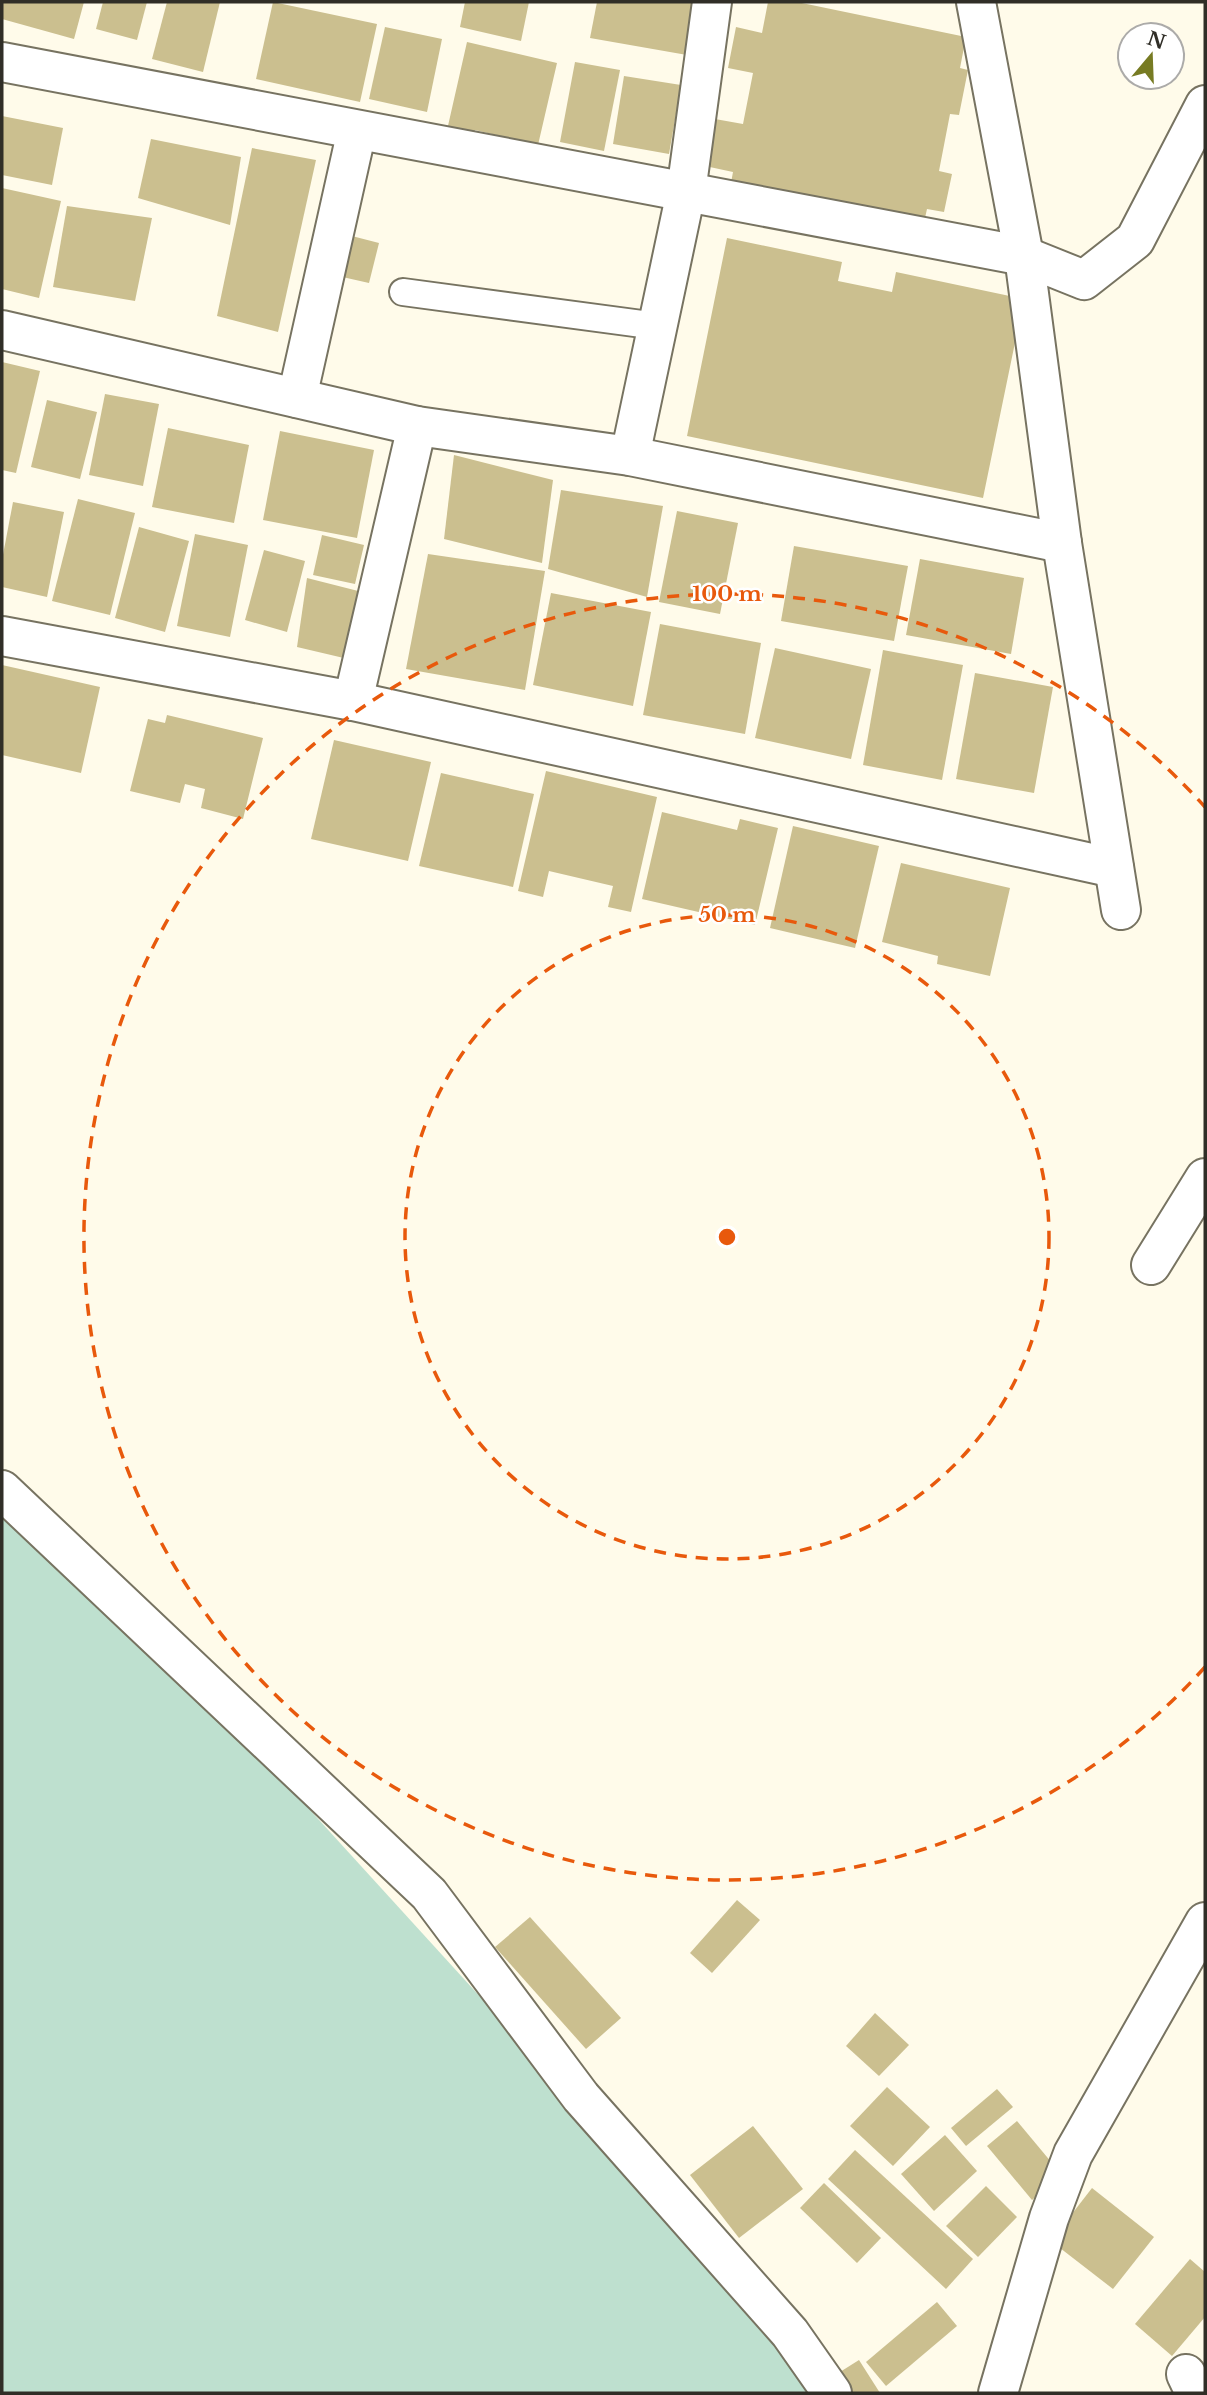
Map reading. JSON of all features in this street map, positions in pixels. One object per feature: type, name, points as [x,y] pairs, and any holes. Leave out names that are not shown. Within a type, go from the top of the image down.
[{"type":"street","points":[[630,456],[686,192],[712,2]]},
{"type":"street","points":[[976,2],[1024,256],[1062,543],[1121,910]]},
{"type":"street","points":[[2,62],[1024,256],[1084,280],[1135,240],[1205,108]]},
{"type":"street","points":[[297,398],[357,130]]},
{"type":"street","points":[[2,330],[417,426],[630,456],[1062,543]]},
{"type":"street","points":[[353,701],[417,426]]},
{"type":"street","points":[[2,636],[353,701],[1114,868]]},
{"type":"street","points":[[1151,1265],[1205,1178]]},
{"type":"street","points":[[2,1490],[429,1895],[581,2097],[790,2333],[832,2393]]},
{"type":"street","points":[[998,2393],[1049,2218],[1073,2154],[1205,1922]]},
{"type":"lane","points":[[403,292],[657,326]]},
{"type":"green space","points":[[2,1472],[761,2305],[819,2393],[2,2393]]},
{"type":"building","points":[[2,2],[84,2],[74,39],[2,19]]},
{"type":"building","points":[[103,2],[147,2],[137,40],[96,29]]},
{"type":"building","points":[[167,2],[220,2],[203,72],[152,59]]},
{"type":"building","points":[[273,2],[377,24],[360,102],[256,79]]},
{"type":"building","points":[[465,2],[529,2],[521,41],[460,27]]},
{"type":"building","points":[[597,2],[696,2],[687,55],[590,38]]},
{"type":"building","points":[[768,2],[797,2],[966,37],[960,68],[968,70],[959,115],[950,114],[939,171],[952,174],[944,212],[927,209],[923,227],[730,188],[733,172],[705,166],[715,119],[743,124],[753,73],[728,68],[736,27],[762,33]]},
{"type":"building","points":[[385,27],[442,39],[427,112],[369,99]]},
{"type":"building","points":[[467,42],[557,63],[538,145],[475,130],[472,145],[445,139]]},
{"type":"building","points":[[575,62],[620,70],[604,151],[560,142]]},
{"type":"building","points":[[624,76],[681,85],[669,154],[613,144]]},
{"type":"building","points":[[2,116],[63,128],[52,185],[2,175]]},
{"type":"building","points":[[151,139],[241,157],[230,225],[138,198]]},
{"type":"building","points":[[252,148],[316,160],[278,332],[217,316]]},
{"type":"building","points":[[2,188],[61,201],[39,298],[2,289]]},
{"type":"building","points":[[67,206],[152,218],[135,301],[53,287]]},
{"type":"building","points":[[348,235],[379,243],[369,283],[338,276]]},
{"type":"building","points":[[727,238],[842,262],[838,281],[892,292],[896,272],[1024,299],[983,498],[687,436]]},
{"type":"building","points":[[2,362],[40,371],[16,473],[2,470]]},
{"type":"building","points":[[105,394],[159,404],[143,486],[89,475]]},
{"type":"building","points":[[47,400],[97,412],[80,479],[31,467]]},
{"type":"building","points":[[168,428],[249,445],[234,523],[152,507]]},
{"type":"building","points":[[280,431],[374,450],[357,538],[263,520]]},
{"type":"building","points":[[454,455],[553,480],[542,563],[444,539]]},
{"type":"building","points":[[561,490],[663,506],[647,597],[548,569]]},
{"type":"building","points":[[78,499],[135,513],[110,615],[52,601]]},
{"type":"building","points":[[13,502],[64,512],[47,597],[2,587],[2,560]]},
{"type":"building","points":[[677,511],[738,523],[720,614],[659,602]]},
{"type":"building","points":[[139,527],[189,541],[165,632],[115,618]]},
{"type":"building","points":[[195,534],[248,545],[230,637],[177,626]]},
{"type":"building","points":[[322,535],[364,545],[355,584],[313,575]]},
{"type":"building","points":[[794,546],[908,566],[894,641],[781,621]]},
{"type":"building","points":[[264,550],[305,561],[287,632],[245,620]]},
{"type":"building","points":[[428,554],[545,571],[525,690],[406,669]]},
{"type":"building","points":[[920,559],[1024,578],[1011,654],[906,635]]},
{"type":"building","points":[[307,578],[370,594],[348,659],[297,647]]},
{"type":"building","points":[[551,593],[651,612],[633,706],[533,685]]},
{"type":"building","points":[[660,624],[761,643],[745,734],[643,715]]},
{"type":"building","points":[[775,648],[871,669],[851,759],[755,738]]},
{"type":"building","points":[[883,650],[963,665],[942,780],[863,765]]},
{"type":"building","points":[[2,665],[100,687],[81,773],[2,755]]},
{"type":"building","points":[[975,673],[1053,687],[1034,793],[956,779]]},
{"type":"building","points":[[167,715],[263,738],[243,819],[201,808],[205,789],[185,784],[180,803],[130,791],[148,719],[165,723]]},
{"type":"building","points":[[334,740],[431,762],[408,861],[311,839]]},
{"type":"building","points":[[546,771],[657,797],[631,912],[608,907],[613,886],[549,871],[543,897],[518,891]]},
{"type":"building","points":[[441,773],[534,794],[513,887],[419,866]]},
{"type":"building","points":[[662,812],[737,830],[740,819],[778,828],[755,925],[642,899]]},
{"type":"building","points":[[793,826],[879,846],[855,948],[770,928]]},
{"type":"building","points":[[901,863],[1010,888],[990,976],[937,964],[938,956],[882,942]]},
{"type":"building","points":[[737,1900],[760,1920],[712,1973],[690,1953]]},
{"type":"building","points":[[530,1917],[621,2018],[586,2049],[495,1947]]},
{"type":"building","points":[[875,2013],[909,2045],[879,2076],[846,2046]]},
{"type":"building","points":[[887,2087],[930,2127],[893,2166],[850,2126]]},
{"type":"building","points":[[997,2089],[1013,2107],[966,2146],[951,2128]]},
{"type":"building","points":[[1017,2121],[1062,2175],[1032,2200],[987,2146]]},
{"type":"building","points":[[753,2126],[803,2189],[739,2238],[690,2175]]},
{"type":"building","points":[[945,2135],[977,2171],[934,2211],[901,2174]]},
{"type":"building","points":[[855,2150],[973,2259],[946,2289],[828,2179]]},
{"type":"building","points":[[824,2183],[881,2238],[857,2263],[800,2208]]},
{"type":"building","points":[[986,2186],[1017,2217],[978,2257],[946,2226]]},
{"type":"building","points":[[1092,2188],[1154,2237],[1113,2289],[1051,2241]]},
{"type":"building","points":[[1190,2259],[1205,2272],[1205,2317],[1172,2356],[1135,2324]]},
{"type":"building","points":[[937,2302],[957,2326],[886,2386],[866,2362]]},
{"type":"building","points":[[859,2360],[880,2393],[842,2393],[832,2377]]}]
